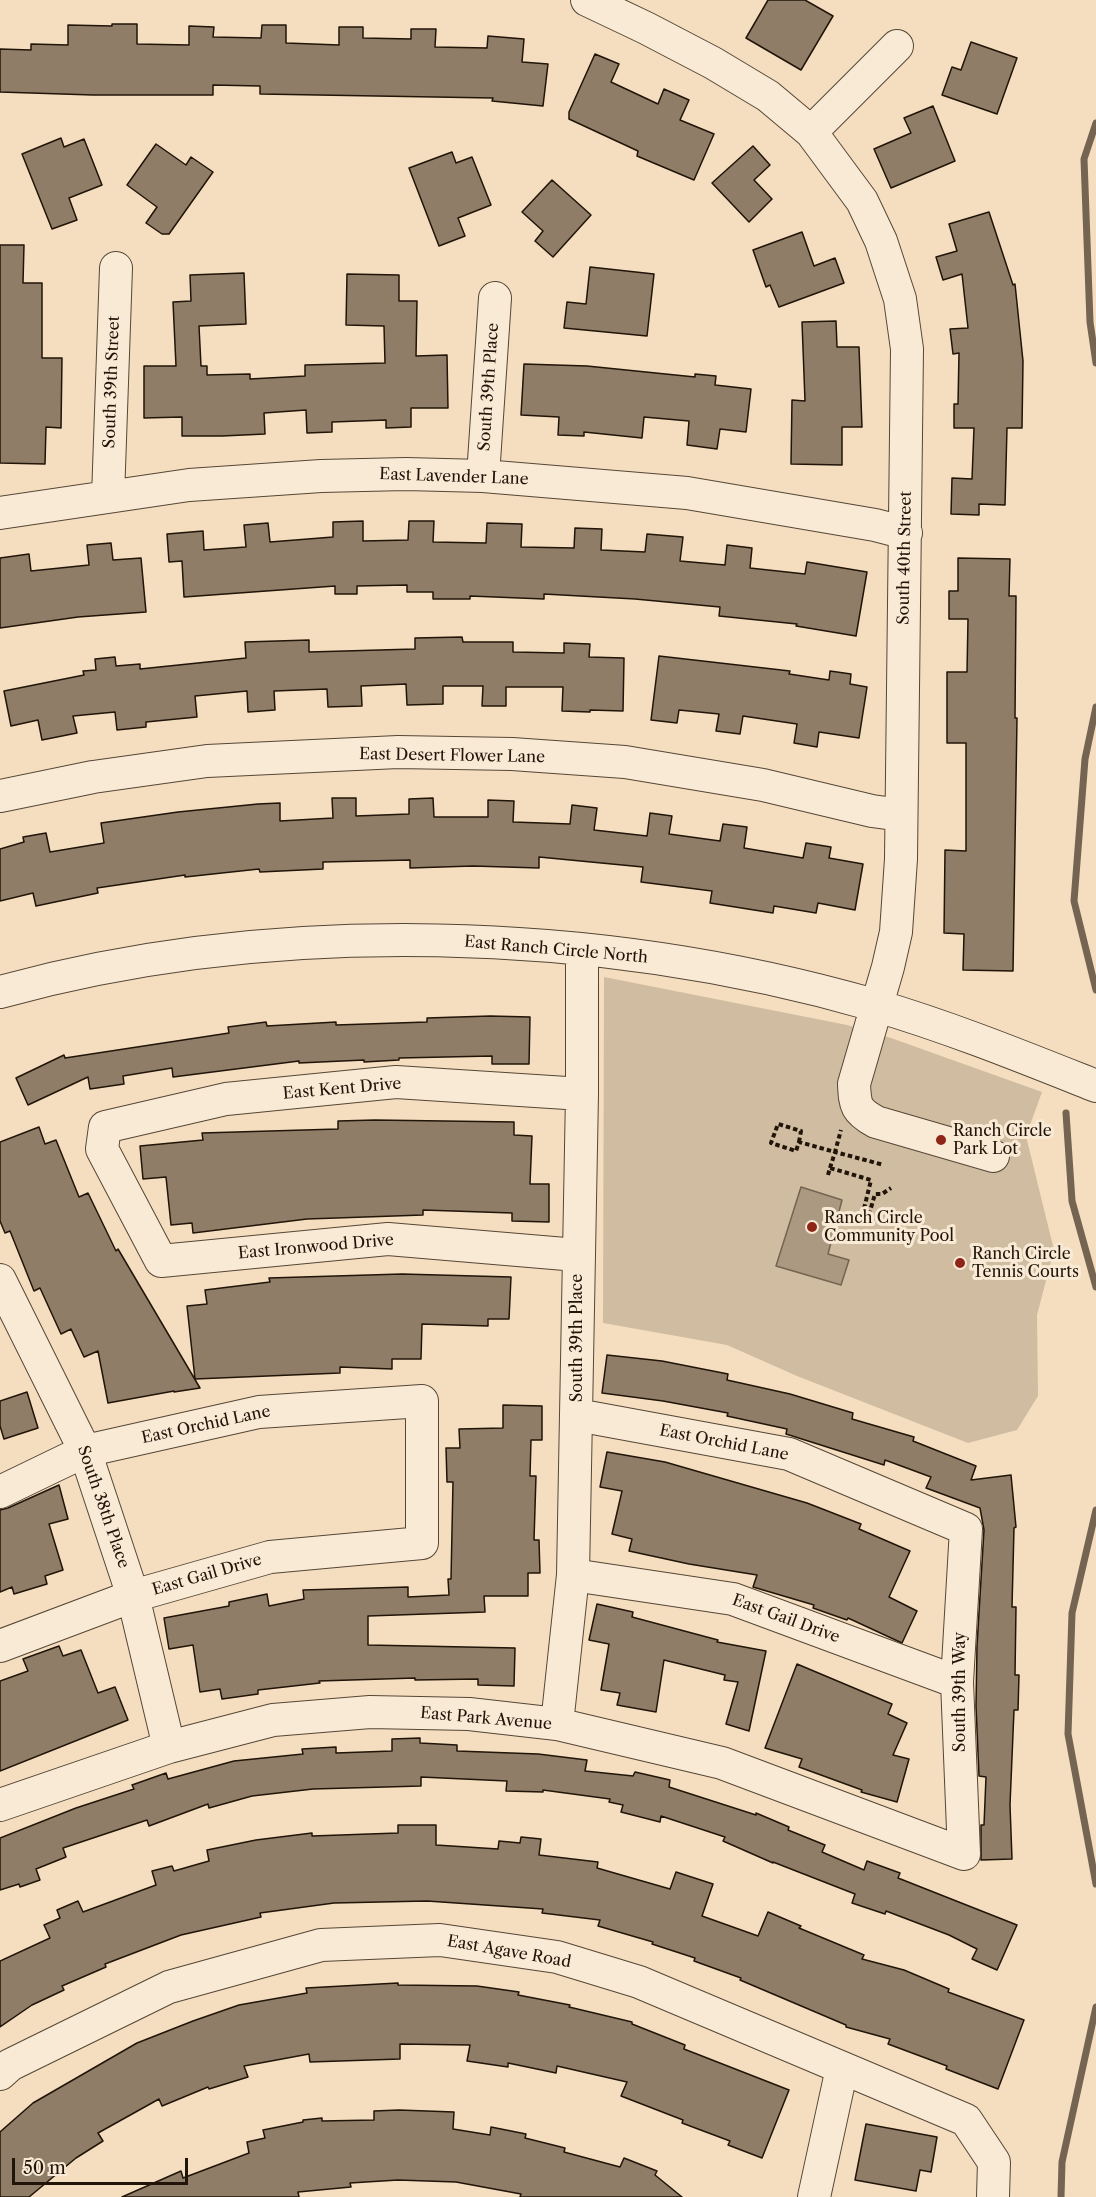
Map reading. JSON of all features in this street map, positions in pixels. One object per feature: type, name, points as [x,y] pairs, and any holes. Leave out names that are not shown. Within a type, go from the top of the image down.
[{"type":"street","name":"South 40th Street","points":[[586,0],[646,27],[768,96],[811,132],[862,201],[880,241],[900,299],[907,349],[900,894],[896,932],[854,1083],[855,1101],[860,1113],[876,1122],[993,1156]]},
{"type":"street","points":[[811,132],[897,46]]},
{"type":"street","name":"South 39th Street","points":[[108,497],[116,268]]},
{"type":"street","name":"South 39th Place","points":[[483,476],[495,298]]},
{"type":"street","name":"East Lavender Lane","points":[[0,513],[189,485],[321,476],[406,474],[483,476],[687,493],[875,525],[906,533]]},
{"type":"street","name":"East Desert Flower Lane","points":[[0,796],[93,777],[207,761],[398,752],[512,754],[625,762],[763,785],[872,811],[901,815]]},
{"type":"street","name":"East Ranch Circle North","points":[[0,992],[128,964],[221,951],[298,944],[442,941],[582,950],[720,969],[826,992],[877,1006],[1004,1050],[1096,1086]]},
{"type":"street","name":"South 39th Place","points":[[556,1724],[573,1575],[582,1094],[582,950]]},
{"type":"street","name":"East Kent Drive","points":[[161,1261],[102,1149],[105,1127],[226,1099],[396,1082],[582,1094]]},
{"type":"street","name":"East Ironwood Drive","points":[[161,1261],[388,1239],[578,1255]]},
{"type":"street","name":"South 38th Place","points":[[4,1297],[86,1451],[133,1596],[170,1747]]},
{"type":"street","name":"East Orchid Lane","points":[[0,1492],[86,1451],[259,1412],[422,1401],[422,1543]]},
{"type":"street","name":"East Orchid Lane","points":[[577,1415],[789,1454],[966,1529]]},
{"type":"street","name":"South 39th Way","points":[[964,1854],[957,1682],[966,1529]]},
{"type":"street","name":"East Gail Drive","points":[[0,1646],[133,1596],[270,1557],[422,1543]]},
{"type":"street","name":"East Gail Drive","points":[[573,1575],[733,1599],[957,1682]]},
{"type":"street","name":"East Park Avenue","points":[[0,1805],[170,1747],[273,1720],[370,1712],[469,1714],[556,1724],[722,1763],[964,1854]]},
{"type":"street","name":"East Agave Road","points":[[0,2074],[10,2065],[170,1987],[321,1945],[440,1940],[557,1957],[629,1979],[966,2120],[994,2163],[993,2197]]},
{"type":"street","points":[[814,2197],[842,2068]]},
{"type":"path","points":[[828,1175],[843,1123]]},
{"type":"path","points":[[778,1124],[801,1131],[799,1142],[796,1151],[771,1143],[778,1124]]},
{"type":"path","points":[[799,1142],[884,1165]]},
{"type":"path","points":[[830,1168],[871,1180],[862,1217],[868,1218],[875,1194]]},
{"type":"path","points":[[868,1192],[882,1194],[891,1188]]},
{"type":"shaded area","points":[[604,977],[847,1025],[891,1038],[1042,1092],[1026,1136],[1054,1250],[1037,1315],[1038,1396],[1017,1430],[968,1443],[797,1376],[727,1345],[603,1323]]},
{"type":"shaded area","name":"Ranch Circle Community Pool","points":[[801,1187],[842,1200],[828,1254],[849,1260],[841,1285],[776,1266]]},
{"type":"building","points":[[768,0],[805,0],[833,16],[801,70],[746,38]]},
{"type":"building","points":[[112,24],[137,24],[137,44],[189,45],[189,26],[214,27],[213,37],[261,38],[262,25],[286,25],[286,43],[339,45],[339,27],[363,27],[363,38],[411,39],[411,29],[436,29],[435,47],[487,48],[488,36],[524,39],[522,62],[548,64],[543,106],[492,101],[493,98],[260,94],[260,86],[213,85],[213,95],[0,92],[0,49],[31,50],[31,44],[68,45],[68,25],[112,26]]},
{"type":"building","points":[[971,42],[1017,58],[997,114],[942,95],[952,67],[961,70]]},
{"type":"building","points":[[595,54],[619,64],[611,82],[658,104],[664,89],[689,100],[680,120],[714,134],[694,180],[637,156],[638,151],[569,119],[569,112]]},
{"type":"building","points":[[933,106],[955,161],[891,188],[874,149],[911,133],[904,118]]},
{"type":"building","points":[[61,138],[64,147],[84,139],[102,185],[69,198],[77,220],[52,229],[22,154]]},
{"type":"building","points":[[156,144],[186,165],[191,157],[213,172],[169,234],[162,234],[146,223],[157,207],[127,185]]},
{"type":"building","points":[[753,146],[770,165],[754,180],[772,199],[749,222],[712,183]]},
{"type":"building","points":[[452,152],[456,163],[472,157],[491,205],[458,218],[465,236],[439,246],[409,168]]},
{"type":"building","points":[[552,180],[591,215],[553,257],[535,241],[543,231],[522,212]]},
{"type":"building","points":[[989,212],[1013,285],[1015,284],[1023,361],[1022,428],[1007,428],[1005,505],[979,504],[979,515],[951,514],[952,478],[972,479],[974,428],[954,428],[954,404],[958,404],[959,353],[953,354],[950,329],[968,328],[962,274],[943,280],[936,257],[957,251],[949,224]]},
{"type":"building","points":[[802,232],[814,266],[835,258],[844,283],[779,307],[770,285],[766,287],[753,250]]},
{"type":"building","points":[[0,245],[24,245],[23,283],[42,283],[42,358],[62,358],[61,428],[46,427],[45,464],[0,463]]},
{"type":"building","points":[[590,267],[654,274],[647,336],[564,328],[567,302],[586,304]]},
{"type":"building","points":[[244,273],[246,324],[199,326],[201,366],[207,366],[207,375],[250,374],[250,379],[305,376],[305,365],[385,363],[384,326],[346,325],[347,274],[399,275],[399,301],[417,301],[416,356],[447,355],[448,408],[411,408],[411,427],[386,428],[386,420],[332,422],[332,432],[307,433],[306,410],[264,413],[265,434],[222,436],[182,436],[182,417],[144,418],[144,366],[176,366],[173,302],[191,301],[190,275]]},
{"type":"building","points":[[836,321],[837,347],[859,347],[862,427],[842,427],[842,465],[791,464],[792,400],[805,401],[802,322]]},
{"type":"building","points":[[524,364],[587,366],[695,377],[695,374],[716,376],[715,385],[751,389],[746,432],[720,429],[717,449],[687,445],[689,421],[644,417],[642,438],[584,432],[584,436],[558,435],[559,417],[521,415]]},
{"type":"building","points":[[363,521],[363,541],[408,540],[409,521],[434,521],[433,542],[486,543],[487,523],[522,524],[521,547],[574,548],[575,528],[602,529],[601,550],[645,552],[647,534],[683,537],[680,561],[725,565],[727,545],[752,548],[750,568],[805,574],[807,562],[867,572],[856,636],[796,626],[797,624],[719,616],[720,607],[544,594],[544,599],[470,596],[470,599],[433,599],[433,592],[407,592],[407,585],[357,586],[357,594],[335,594],[335,586],[184,597],[182,561],[169,562],[167,534],[203,531],[204,550],[246,547],[244,525],[268,523],[270,542],[333,537],[333,522]]},
{"type":"building","points":[[111,543],[113,560],[141,558],[146,612],[78,617],[0,628],[0,558],[29,554],[31,571],[89,565],[87,545]]},
{"type":"building","points":[[958,558],[1010,559],[1009,596],[1016,596],[1015,718],[1017,718],[1013,971],[963,970],[964,934],[944,933],[945,850],[966,851],[966,743],[947,743],[947,672],[967,672],[968,619],[949,619],[949,591],[958,591]]},
{"type":"building","points":[[462,637],[463,642],[513,642],[513,652],[564,653],[564,643],[590,644],[589,657],[624,658],[623,711],[562,711],[563,687],[506,687],[506,706],[482,706],[483,686],[443,686],[443,704],[407,705],[406,684],[361,686],[362,706],[328,707],[327,689],[274,691],[275,710],[248,712],[247,691],[195,696],[197,717],[146,722],[146,727],[117,730],[115,712],[73,716],[77,733],[42,740],[38,720],[11,726],[4,691],[84,675],[83,671],[96,670],[95,659],[115,657],[116,666],[140,664],[140,669],[246,658],[245,642],[309,640],[309,652],[415,649],[415,638]]},
{"type":"building","points":[[659,656],[790,671],[789,674],[829,680],[830,671],[851,674],[850,684],[867,687],[859,738],[819,732],[817,747],[794,743],[797,724],[743,716],[740,734],[716,731],[719,714],[679,710],[677,723],[651,720]]},
{"type":"building","points":[[332,798],[356,798],[356,816],[409,814],[409,799],[433,798],[434,817],[488,817],[488,800],[514,801],[513,822],[570,824],[572,805],[597,808],[594,830],[647,836],[650,813],[672,816],[669,834],[720,841],[723,824],[747,827],[744,848],[803,858],[806,843],[831,847],[829,858],[863,864],[855,910],[818,903],[816,913],[774,906],[773,913],[710,903],[712,891],[641,882],[643,867],[539,857],[539,868],[473,866],[410,868],[410,860],[323,862],[323,869],[260,872],[259,869],[185,877],[185,875],[97,888],[98,893],[36,906],[33,893],[0,901],[0,849],[24,842],[23,837],[46,833],[50,852],[104,843],[101,823],[258,804],[280,803],[280,821],[333,818]]},
{"type":"building","points":[[530,1017],[529,1064],[492,1064],[492,1056],[399,1058],[399,1060],[364,1062],[364,1060],[299,1063],[299,1061],[173,1077],[172,1068],[123,1076],[124,1084],[90,1089],[88,1077],[28,1105],[16,1078],[64,1055],[65,1058],[229,1033],[228,1027],[266,1022],[267,1026],[336,1022],[336,1025],[427,1022],[427,1018]]},
{"type":"building","points":[[338,1121],[514,1122],[514,1135],[532,1136],[530,1184],[549,1184],[549,1222],[512,1221],[512,1213],[423,1210],[423,1215],[307,1219],[193,1233],[192,1223],[171,1225],[166,1177],[143,1179],[140,1146],[203,1140],[202,1133],[338,1129]]},
{"type":"building","points":[[39,1127],[45,1144],[56,1140],[79,1197],[88,1193],[116,1251],[118,1249],[200,1388],[108,1403],[98,1351],[84,1357],[71,1329],[61,1334],[40,1288],[34,1291],[10,1231],[5,1233],[0,1221],[0,1142]]},
{"type":"building","points":[[402,1274],[511,1277],[509,1319],[488,1319],[488,1326],[422,1324],[421,1359],[392,1359],[392,1369],[340,1367],[340,1373],[195,1379],[187,1306],[207,1304],[205,1290],[270,1282],[269,1278]]},
{"type":"building","points":[[607,1355],[662,1361],[728,1374],[727,1380],[790,1394],[853,1413],[852,1419],[914,1437],[913,1441],[976,1466],[971,1480],[1011,1475],[1016,1527],[1014,1528],[1012,1607],[1016,1607],[1015,1675],[1019,1675],[1018,1710],[1014,1710],[1010,1805],[1012,1859],[981,1860],[981,1825],[984,1825],[986,1777],[979,1776],[976,1706],[984,1530],[980,1508],[926,1488],[931,1477],[885,1460],[884,1465],[786,1434],[787,1429],[727,1416],[728,1413],[602,1393]]},
{"type":"building","points":[[27,1392],[38,1428],[4,1439],[0,1426],[0,1401]]},
{"type":"building","points":[[503,1405],[542,1406],[542,1440],[531,1440],[530,1476],[536,1476],[534,1540],[539,1540],[540,1573],[528,1573],[528,1596],[484,1596],[485,1612],[368,1616],[368,1645],[515,1648],[514,1686],[478,1685],[478,1679],[415,1680],[415,1678],[319,1681],[320,1683],[258,1690],[258,1694],[222,1699],[220,1689],[200,1692],[193,1645],[169,1649],[164,1618],[229,1606],[229,1602],[267,1594],[269,1606],[304,1599],[303,1590],[408,1587],[408,1597],[449,1595],[453,1482],[447,1482],[446,1448],[460,1448],[459,1429],[503,1428]]},
{"type":"building","points":[[607,1452],[665,1462],[807,1503],[861,1524],[859,1529],[910,1551],[889,1597],[917,1611],[902,1643],[848,1618],[847,1620],[813,1608],[814,1605],[753,1587],[757,1575],[629,1551],[632,1539],[612,1534],[622,1491],[600,1487]]},
{"type":"building","points":[[59,1485],[68,1519],[49,1524],[63,1570],[45,1576],[47,1584],[14,1594],[12,1587],[0,1592],[0,1510]]},
{"type":"building","points":[[597,1604],[633,1612],[632,1617],[718,1640],[717,1642],[766,1651],[749,1731],[726,1724],[738,1682],[724,1680],[725,1675],[664,1660],[656,1712],[617,1705],[620,1693],[601,1690],[609,1644],[589,1640]]},
{"type":"building","points":[[59,1646],[63,1656],[81,1650],[98,1693],[115,1687],[128,1720],[0,1771],[0,1681],[28,1671],[23,1659]]},
{"type":"building","points":[[797,1664],[892,1704],[888,1714],[907,1723],[893,1755],[909,1759],[897,1802],[861,1792],[862,1790],[799,1767],[802,1759],[765,1748]]},
{"type":"building","points":[[420,1738],[420,1743],[457,1745],[457,1751],[538,1754],[587,1760],[585,1771],[633,1776],[635,1772],[670,1780],[669,1787],[756,1815],[756,1813],[789,1827],[788,1830],[825,1845],[822,1852],[864,1870],[867,1861],[900,1873],[898,1878],[1017,1925],[997,1970],[972,1959],[977,1949],[949,1935],[886,1911],[885,1914],[852,1903],[855,1894],[773,1863],[723,1841],[725,1837],[661,1816],[660,1822],[621,1812],[623,1805],[609,1802],[610,1799],[543,1790],[543,1792],[506,1791],[507,1781],[421,1777],[421,1786],[313,1789],[252,1796],[209,1808],[208,1804],[149,1826],[147,1820],[63,1848],[66,1857],[36,1869],[40,1880],[20,1887],[19,1884],[0,1890],[0,1838],[76,1808],[134,1789],[132,1785],[166,1773],[168,1779],[234,1761],[303,1754],[302,1749],[336,1747],[336,1753],[392,1751],[392,1739]]},
{"type":"building","points":[[398,1825],[436,1825],[436,1845],[498,1849],[499,1841],[520,1843],[521,1837],[541,1839],[539,1855],[598,1862],[597,1868],[670,1889],[676,1872],[713,1884],[702,1916],[758,1936],[768,1912],[801,1926],[799,1928],[864,1955],[862,1959],[904,1970],[949,1989],[948,1992],[1024,2020],[998,2089],[946,2069],[947,2066],[888,2044],[890,2039],[846,2027],[846,2025],[740,1980],[741,1978],[694,1961],[695,1958],[652,1944],[653,1942],[598,1926],[600,1920],[542,1913],[543,1909],[427,1901],[334,1903],[260,1913],[261,1917],[181,1935],[105,1964],[106,1967],[62,1986],[64,1990],[32,2005],[0,2027],[0,1961],[50,1938],[44,1925],[60,1918],[57,1910],[78,1901],[83,1912],[156,1885],[152,1871],[172,1866],[174,1871],[209,1861],[207,1850],[256,1840],[312,1833],[312,1836],[398,1833]]},
{"type":"building","points":[[398,1983],[398,1985],[477,1986],[519,1992],[518,1995],[570,2005],[569,2007],[632,2022],[632,2024],[685,2045],[684,2049],[789,2090],[762,2158],[728,2145],[730,2141],[682,2123],[683,2120],[621,2096],[627,2082],[557,2066],[556,2073],[508,2063],[508,2067],[467,2061],[470,2045],[400,2044],[400,2059],[310,2062],[309,2054],[244,2066],[248,2077],[209,2089],[208,2087],[162,2106],[159,2099],[98,2133],[103,2141],[76,2158],[29,2197],[0,2197],[0,2132],[33,2103],[137,2043],[239,2005],[307,1993],[306,1988]]},
{"type":"building","points":[[374,2111],[454,2112],[453,2129],[490,2135],[491,2127],[526,2134],[525,2138],[565,2148],[564,2152],[620,2167],[624,2158],[657,2171],[655,2175],[682,2197],[520,2197],[521,2194],[456,2182],[398,2180],[350,2183],[351,2187],[298,2192],[299,2197],[122,2197],[181,2171],[183,2178],[249,2153],[247,2142],[265,2138],[263,2130],[303,2122],[303,2120],[322,2118],[322,2121],[374,2120]]},
{"type":"building","points":[[866,2124],[937,2137],[931,2172],[920,2170],[916,2191],[855,2180]]},
{"type":"waterway","points":[[1096,123],[1084,159],[1090,322],[1096,363]]},
{"type":"waterway","points":[[1096,707],[1085,759],[1074,901],[1096,990]]},
{"type":"waterway","points":[[1066,1113],[1072,1201],[1096,1287]]},
{"type":"waterway","points":[[1096,1510],[1072,1613],[1068,1734],[1096,1884]]},
{"type":"waterway","points":[[1061,2197],[1062,2162],[1096,2007]]},
{"type":"place","name":"Ranch Circle Park Lot","points":[[941,1140]]},
{"type":"place","name":"Ranch Circle Community Pool","points":[[812,1227]]},
{"type":"place","name":"Ranch Circle Tennis Courts","points":[[960,1263]]}]
